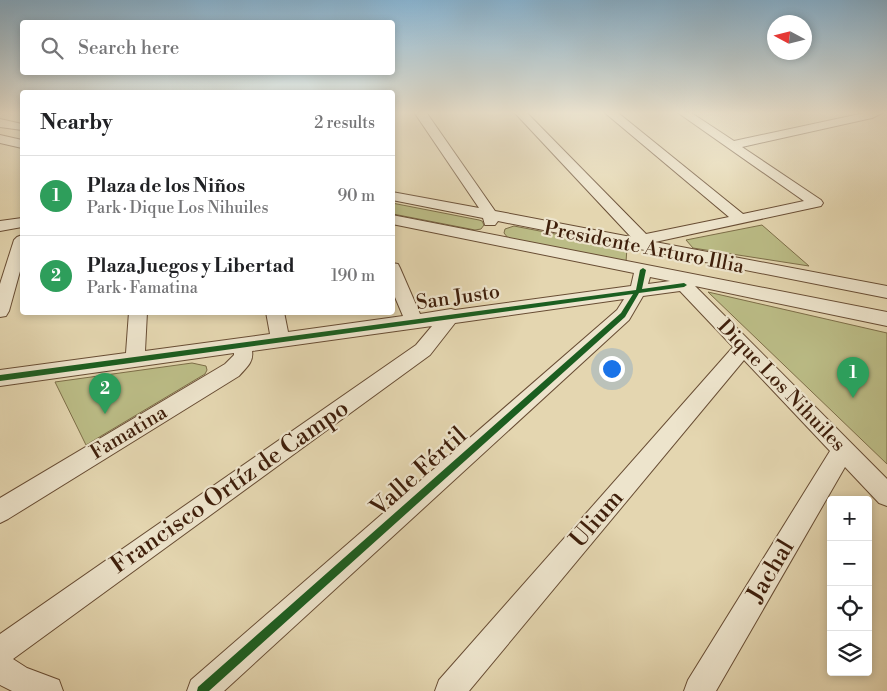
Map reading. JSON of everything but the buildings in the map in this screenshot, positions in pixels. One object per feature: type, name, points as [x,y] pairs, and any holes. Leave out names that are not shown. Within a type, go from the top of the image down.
[{"type":"street","points":[[442,144],[491,216],[485,238]]},
{"type":"street","points":[[551,144],[645,243],[740,219],[816,203]]},
{"type":"street","points":[[649,144],[740,219]]},
{"type":"street","points":[[732,145],[816,203]]},
{"type":"street","name":"Presidente Arturo Illia","points":[[395,197],[491,216],[645,243],[887,292]]},
{"type":"street","name":"Presidente Arturo Illia","points":[[395,220],[485,238],[641,279]]},
{"type":"street","points":[[0,226],[20,224]]},
{"type":"street","points":[[0,311],[5,279],[20,245]]},
{"type":"street","points":[[395,275],[414,320]]},
{"type":"street","points":[[799,275],[806,303]]},
{"type":"street","name":"San Justo","points":[[0,378],[451,315],[641,279],[680,280]]},
{"type":"street","name":"Valle Fértil","points":[[202,691],[623,315],[641,279]]},
{"type":"street","name":"Presidente Arturo Illia","points":[[680,280],[887,319]]},
{"type":"street","name":"Dique Los Nihuiles","points":[[680,280],[887,496]]},
{"type":"street","points":[[135,360],[138,315]]},
{"type":"street","points":[[276,315],[280,339]]},
{"type":"street","name":"Francisco Ortíz de Campo","points":[[0,650],[423,350],[451,315]]},
{"type":"street","name":"Famatina","points":[[0,511],[232,370],[244,357],[242,344]]},
{"type":"street","name":"Ulium","points":[[450,691],[744,347]]},
{"type":"street","name":"Jachal","points":[[699,691],[843,450]]},
{"type":"street","points":[[0,668],[18,679],[48,691]]},
{"type":"green space","points":[[395,204],[482,221],[484,225],[481,229],[475,230],[395,214]]},
{"type":"green space","points":[[762,225],[809,266],[693,248],[686,240]]},
{"type":"green space","points":[[514,226],[627,248],[626,262],[508,238],[504,233],[505,229]]},
{"type":"green space","points":[[708,292],[887,333],[887,464]]},
{"type":"green space","points":[[192,363],[206,366],[205,374],[86,445],[55,382]]},
{"type":"cycle path","points":[[202,691],[623,315],[639,289],[643,270]]},
{"type":"cycle path","points":[[0,378],[684,285]]},
{"type":"place","name":"Plaza de los Niños","points":[[853,398]]},
{"type":"place","name":"Plaza Juegos y Libertad","points":[[105,414]]}]
